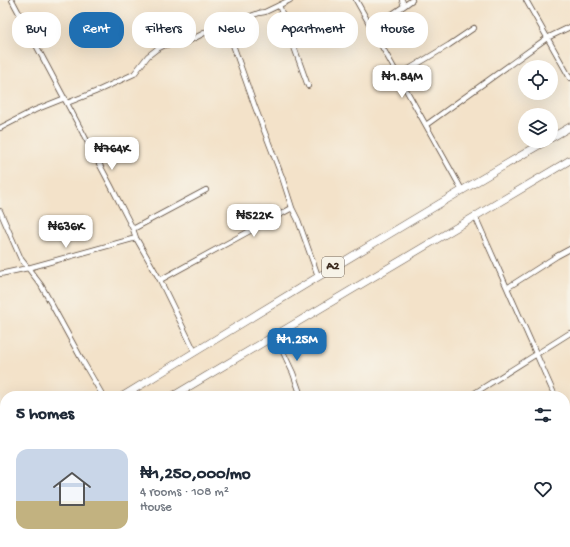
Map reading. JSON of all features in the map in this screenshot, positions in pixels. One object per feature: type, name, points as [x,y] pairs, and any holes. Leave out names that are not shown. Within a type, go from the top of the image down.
[{"type":"highway","points":[[558,134],[570,127]]},
{"type":"highway","name":"A2","points":[[131,391],[318,276],[534,148]]},
{"type":"highway","name":"A2","points":[[181,391],[570,160]]},
{"type":"street","points":[[12,0],[65,98],[133,229],[136,238],[160,280],[195,352]]},
{"type":"street","points":[[259,13],[265,12],[290,0]]},
{"type":"street","points":[[356,0],[366,18]]},
{"type":"street","points":[[402,0],[404,6]]},
{"type":"street","points":[[395,12],[412,0]]},
{"type":"street","points":[[526,0],[570,78]]},
{"type":"street","points":[[279,5],[308,86]]},
{"type":"street","points":[[426,125],[547,38],[570,27]]},
{"type":"street","points":[[399,75],[474,28]]},
{"type":"street","points":[[67,103],[134,74],[148,56],[157,48],[165,45],[187,42],[204,33]]},
{"type":"street","points":[[234,48],[318,276]]},
{"type":"street","points":[[383,48],[462,190]]},
{"type":"street","points":[[0,128],[35,110],[65,98]]},
{"type":"street","points":[[133,229],[206,190]]},
{"type":"street","points":[[160,280],[292,208]]},
{"type":"street","points":[[0,213],[21,259],[41,285],[100,391]]},
{"type":"street","points":[[475,216],[553,391]]},
{"type":"street","points":[[0,274],[28,268],[136,238]]},
{"type":"street","points":[[507,288],[570,249]]},
{"type":"street","points":[[478,391],[570,333]]},
{"type":"street","points":[[275,335],[293,373],[299,391]]}]
